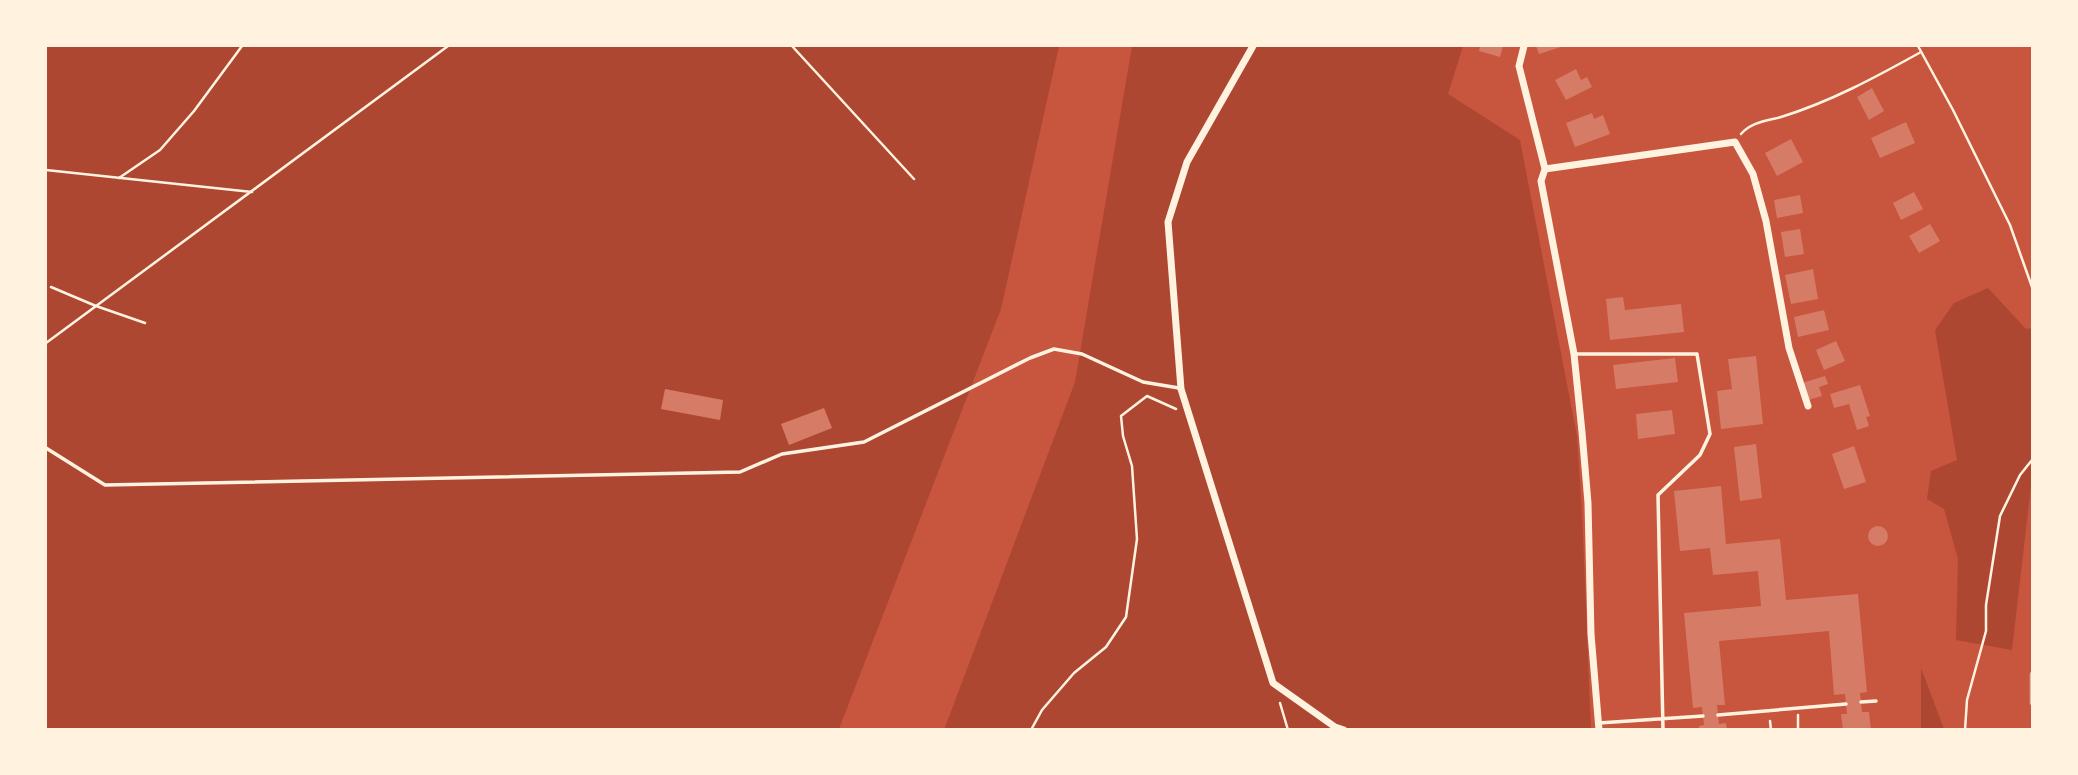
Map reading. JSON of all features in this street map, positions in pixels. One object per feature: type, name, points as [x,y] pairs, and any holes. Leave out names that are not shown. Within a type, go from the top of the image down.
[{"type":"street","points":[[1252,46],[1187,163],[1168,222],[1181,389],[1273,683],[1335,727],[1344,730]]},
{"type":"street","points":[[1524,46],[1519,66],[1545,169],[1541,181],[1574,354],[1588,503],[1591,634],[1598,727]]},
{"type":"street","points":[[1545,169],[1735,142],[1753,174],[1766,221],[1789,348],[1808,406]]},
{"type":"lane","points":[[46,448],[105,485],[740,472],[782,454],[864,442],[1030,358],[1054,349],[1082,354],[1143,382],[1181,389]]},
{"type":"lane","points":[[1574,354],[1697,354],[1710,435],[1700,455],[1658,495],[1663,730]]},
{"type":"lane","points":[[1861,702],[1876,701]]},
{"type":"lane","points":[[1718,715],[1846,704]]},
{"type":"lane","points":[[1598,727],[1703,716]]},
{"type":"path","points":[[119,178],[160,150],[242,46]]},
{"type":"path","points":[[46,343],[448,46]]},
{"type":"path","points":[[792,46],[914,179]]},
{"type":"path","points":[[1918,46],[2010,225],[2032,287]]},
{"type":"path","points":[[1735,142],[1746,129],[1758,123],[1805,108],[1874,78],[1920,52]]},
{"type":"path","points":[[46,170],[251,192]]},
{"type":"path","points":[[51,287],[145,323]]},
{"type":"path","points":[[1031,730],[1042,710],[1074,673],[1106,647],[1126,617],[1137,539],[1132,466],[1123,436],[1121,416],[1147,396],[1189,414]]},
{"type":"path","points":[[1965,730],[1967,700],[1986,631],[1986,605],[2000,516],[2020,475],[2032,460]]},
{"type":"path","points":[[1273,683],[1288,730]]},
{"type":"shaded area","points":[[46,46],[1059,46],[1001,309],[839,729],[46,729]]},
{"type":"shaded area","points":[[1132,46],[1463,46],[1448,94],[1520,140],[1577,436],[1591,729],[944,730],[1075,382]]},
{"type":"shaded area","points":[[1988,288],[2026,329],[2032,328],[2032,477],[2012,650],[1956,640],[1958,559],[1944,509],[1927,499],[1931,471],[1957,460],[1935,330],[1954,303]]},
{"type":"shaded area","points":[[1921,668],[1944,729],[1921,729]]},
{"type":"building","points":[[1480,46],[1503,46],[1500,57],[1479,51]]},
{"type":"building","points":[[1536,46],[1564,46],[1539,54]]},
{"type":"building","points":[[1576,69],[1581,80],[1587,77],[1592,87],[1566,100],[1555,80]]},
{"type":"building","points":[[1872,88],[1884,111],[1869,120],[1857,97]]},
{"type":"building","points":[[1592,113],[1594,119],[1603,115],[1610,134],[1575,147],[1566,123]]},
{"type":"building","points":[[1906,122],[1915,143],[1880,158],[1871,138]]},
{"type":"building","points":[[1791,139],[1803,162],[1777,176],[1765,153]]},
{"type":"building","points":[[1914,192],[1923,209],[1901,220],[1893,203]]},
{"type":"building","points":[[1800,195],[1803,213],[1777,218],[1774,200]]},
{"type":"building","points":[[1930,224],[1940,241],[1919,253],[1909,236]]},
{"type":"building","points":[[1800,229],[1804,254],[1785,257],[1781,232]]},
{"type":"building","points":[[1813,269],[1818,299],[1791,304],[1785,275]]},
{"type":"building","points":[[1623,297],[1625,310],[1681,304],[1684,332],[1610,340],[1606,299]]},
{"type":"building","points":[[1824,310],[1829,330],[1798,337],[1794,317]]},
{"type":"building","points":[[1836,341],[1845,361],[1824,370],[1816,350]]},
{"type":"building","points":[[1756,356],[1763,424],[1721,429],[1717,391],[1732,389],[1728,359]]},
{"type":"building","points":[[1675,358],[1678,382],[1616,389],[1613,365]]},
{"type":"building","points":[[1825,376],[1828,384],[1819,387],[1822,396],[1808,400],[1802,383]]},
{"type":"building","points":[[1860,385],[1870,416],[1866,417],[1869,426],[1857,430],[1849,404],[1834,408],[1830,394]]},
{"type":"building","points":[[665,389],[723,400],[720,420],[661,409]]},
{"type":"building","points":[[824,408],[832,428],[789,445],[781,424]]},
{"type":"building","points":[[1672,410],[1675,434],[1638,439],[1636,414]]},
{"type":"building","points":[[1756,444],[1762,498],[1740,501],[1734,447]]},
{"type":"building","points":[[1854,446],[1866,482],[1844,489],[1832,454]]},
{"type":"building","points":[[1721,486],[1726,544],[1780,539],[1786,600],[1858,594],[1867,692],[1860,693],[1862,712],[1869,712],[1871,730],[1843,730],[1841,714],[1847,714],[1845,694],[1834,695],[1829,631],[1719,641],[1725,705],[1717,705],[1719,724],[1726,723],[1727,730],[1699,730],[1699,726],[1704,725],[1702,707],[1693,708],[1684,613],[1761,606],[1758,571],[1713,575],[1710,548],[1680,551],[1674,491]]},
{"type":"building","points":[[1878,526],[1885,529],[1888,536],[1885,543],[1878,546],[1871,543],[1868,536],[1871,529]]},
{"type":"railway","points":[[2032,674],[2032,703]]}]
